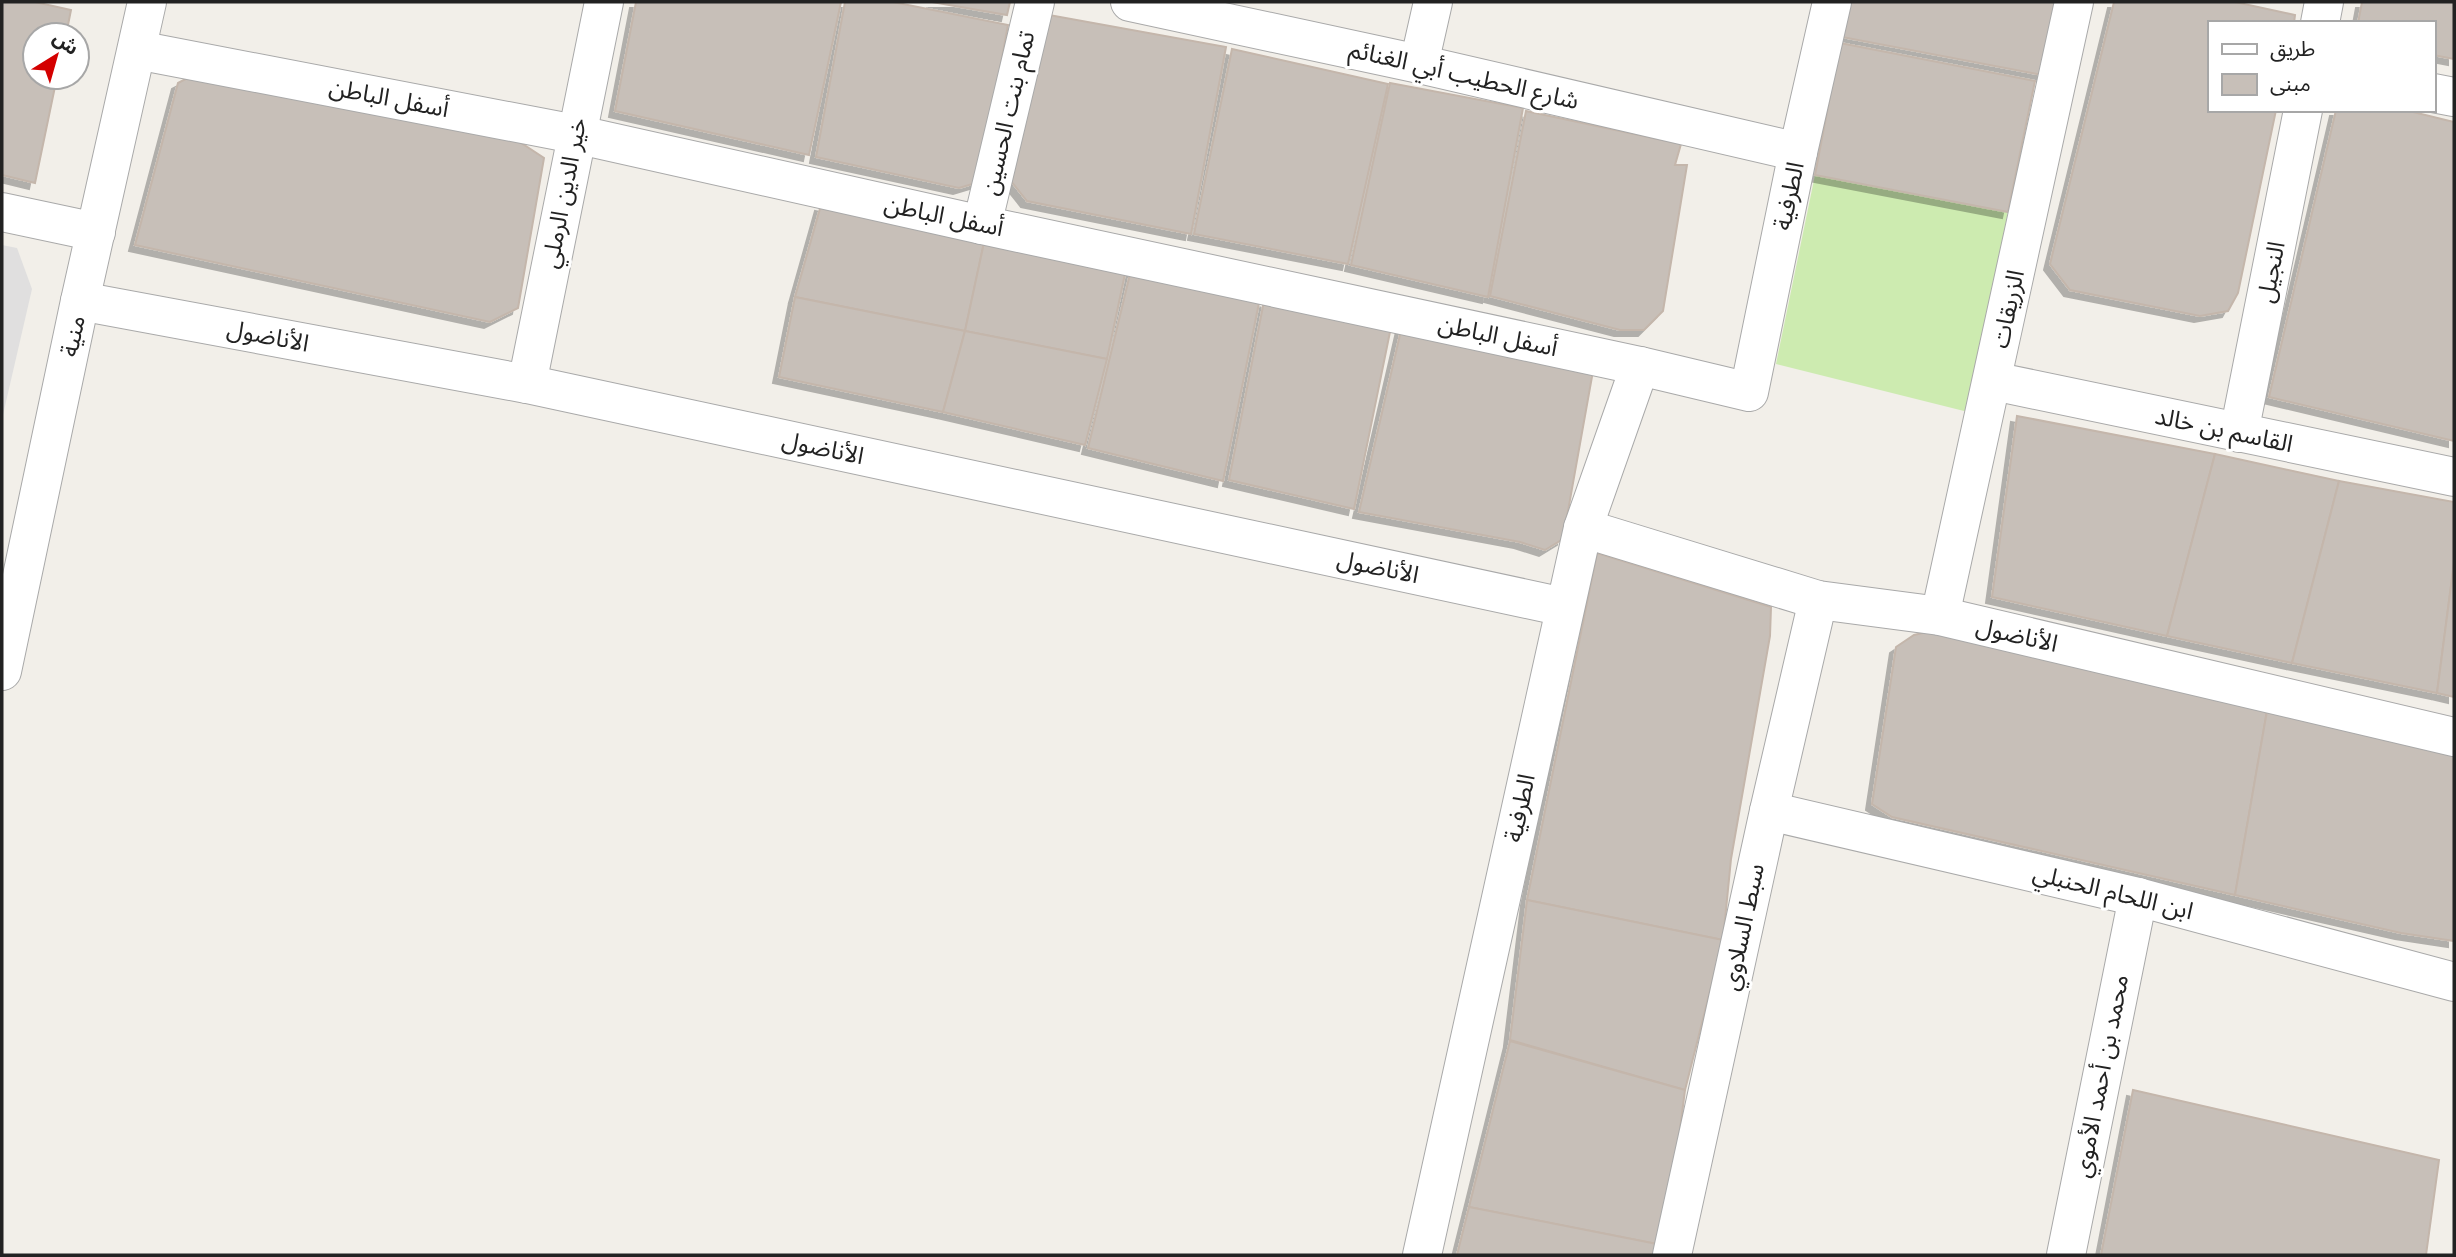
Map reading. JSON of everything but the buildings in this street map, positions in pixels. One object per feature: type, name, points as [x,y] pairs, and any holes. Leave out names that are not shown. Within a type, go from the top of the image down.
[{"type":"street","name":"منية","points":[[2,671],[80,301],[147,2]]},
{"type":"street","name":"خير الدين الرملي","points":[[527,384],[575,134],[604,2]]},
{"type":"street","name":"تمام بنت الحسين","points":[[982,225],[1035,2]]},
{"type":"street","name":"شارع الحطيب أبي الغنائم","points":[[1130,2],[1419,64],[1798,152]]},
{"type":"street","points":[[1419,64],[1433,2]]},
{"type":"street","name":"الطرفية","points":[[1749,392],[1832,2]]},
{"type":"street","name":"الزريقات","points":[[1940,617],[2074,2]]},
{"type":"street","points":[[2320,21],[2324,2]]},
{"type":"street","name":"أسفل الباطن","points":[[137,50],[575,134],[1749,392]]},
{"type":"street","points":[[2435,93],[2454,97]]},
{"type":"street","name":"النجيل","points":[[2239,433],[2303,112]]},
{"type":"street","points":[[2,212],[96,232]]},
{"type":"street","name":"الأناضول","points":[[80,301],[527,384],[1564,607]]},
{"type":"street","name":"الطرفية","points":[[1422,1255],[1583,528],[1640,366]]},
{"type":"street","name":"القاسم بن خالد","points":[[1993,382],[2454,477]]},
{"type":"street","name":"الأناضول","points":[[1583,528],[1818,600],[1940,617],[2454,737]]},
{"type":"street","name":"سبط السلاوي","points":[[1672,1255],[1818,600]]},
{"type":"street","name":"ابن اللحام الحنبلي","points":[[1769,811],[2138,897],[2454,982]]},
{"type":"street","name":"محمد بن أحمد الأموي","points":[[2066,1255],[2138,897]]},
{"type":"shaded area","points":[[2,245],[17,248],[32,289],[2,419]]},
{"type":"green space","points":[[1815,175],[2008,212],[1968,412],[1776,364]]}]
